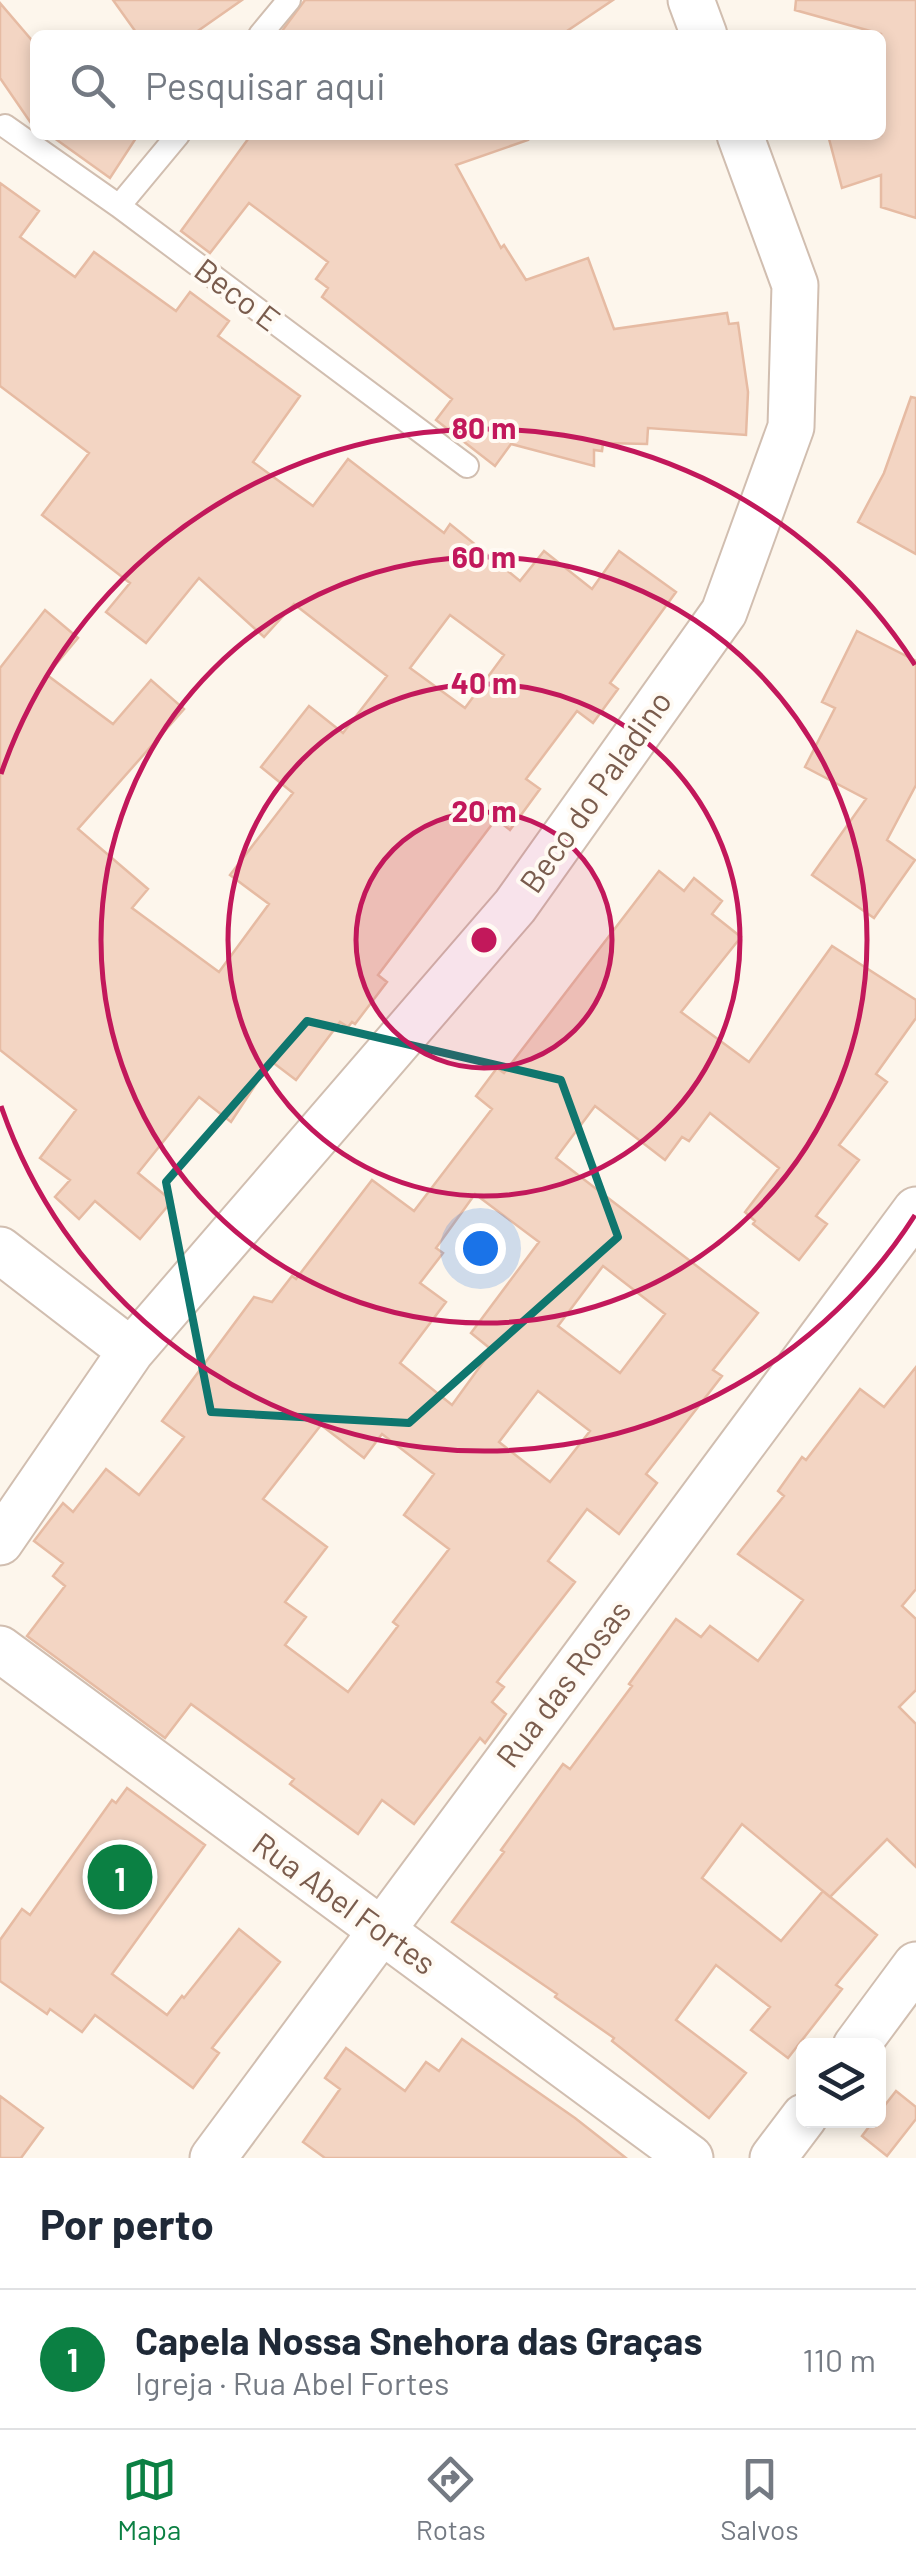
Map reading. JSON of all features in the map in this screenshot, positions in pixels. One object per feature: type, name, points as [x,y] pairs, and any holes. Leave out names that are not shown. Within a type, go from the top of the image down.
[{"type":"street","points":[[691,0],[702,30]]},
{"type":"street","name":"Beco do Paladino","points":[[0,1542],[132,1351],[515,906],[724,612],[791,428],[795,285],[742,140]]},
{"type":"street","name":"Rua das Rosas","points":[[213,2158],[916,1210]]},
{"type":"street","points":[[0,1250],[132,1351]]},
{"type":"street","name":"Rua Abel Fortes","points":[[0,1649],[690,2158]]},
{"type":"street","points":[[862,2038],[916,1965]]},
{"type":"street","points":[[773,2158],[796,2127]]},
{"type":"lane","points":[[264,30],[289,0]]},
{"type":"lane","name":"Beco E","points":[[5,126],[467,466]]},
{"type":"lane","points":[[118,206],[174,140]]},
{"type":"highlighted area","points":[[307,1021],[561,1080],[618,1237],[409,1423],[211,1412],[166,1182]]},
{"type":"building","points":[[113,0],[242,0],[199,30],[134,30]]},
{"type":"building","points":[[305,0],[613,0],[568,30],[283,30]]},
{"type":"building","points":[[796,0],[916,0],[916,218],[881,207],[881,175],[842,188],[829,140],[886,140],[886,30],[867,30],[795,10]]},
{"type":"building","points":[[0,3],[30,38],[30,122],[0,78]]},
{"type":"building","points":[[57,140],[135,140],[110,178]]},
{"type":"building","points":[[247,140],[528,140],[456,165],[501,248],[504,245],[526,280],[588,258],[614,329],[727,313],[729,324],[738,323],[748,392],[746,435],[648,428],[647,444],[603,443],[602,451],[594,450],[594,466],[511,444],[495,466],[436,420],[452,399],[322,297],[328,288],[316,279],[328,262],[249,203],[210,253],[181,231]]},
{"type":"building","points":[[0,183],[39,211],[20,237],[75,277],[94,252],[176,311],[190,292],[229,321],[218,336],[300,396],[253,462],[313,506],[348,459],[444,533],[450,524],[520,581],[544,551],[592,589],[619,551],[676,592],[610,683],[618,689],[593,723],[577,711],[526,779],[540,789],[510,830],[496,819],[378,975],[387,982],[355,1024],[352,1022],[348,1027],[340,1022],[296,1080],[271,1061],[231,1122],[199,1097],[138,1173],[172,1201],[140,1239],[95,1201],[79,1219],[55,1197],[70,1180],[40,1158],[76,1110],[0,1050],[0,668],[45,610],[78,638],[47,675],[113,724],[151,680],[184,709],[78,829],[148,889],[132,908],[219,972],[269,904],[230,875],[293,793],[261,767],[309,706],[343,733],[387,676],[294,604],[264,637],[199,578],[146,643],[106,612],[130,583],[42,515],[89,453],[0,386]],"holes":[[[450,615],[504,655],[465,708],[410,668]]]},
{"type":"building","points":[[911,397],[916,398],[916,554],[858,522],[884,473]]},
{"type":"building","points":[[857,631],[916,661],[916,785],[887,840],[915,860],[874,918],[812,875],[866,799],[805,767],[835,708],[822,702]]},
{"type":"building","points":[[659,871],[684,891],[694,878],[722,901],[712,914],[741,937],[681,1012],[749,1062],[832,946],[916,1000],[916,1018],[876,1074],[887,1082],[839,1145],[859,1160],[816,1216],[827,1224],[799,1260],[753,1224],[755,1221],[745,1212],[779,1168],[710,1113],[689,1141],[682,1137],[665,1160],[595,1106],[556,1158],[758,1313],[713,1370],[722,1376],[646,1474],[657,1483],[619,1534],[587,1509],[548,1561],[575,1582],[497,1682],[504,1687],[492,1702],[506,1714],[485,1743],[480,1738],[414,1824],[382,1800],[358,1834],[290,1784],[294,1779],[191,1704],[165,1738],[27,1636],[65,1586],[53,1576],[63,1563],[34,1541],[63,1503],[73,1512],[106,1469],[139,1495],[184,1437],[162,1421],[254,1297],[272,1302],[292,1276],[296,1279],[372,1180],[414,1211],[492,1109],[476,1096],[497,1068],[504,1073]],"holes":[[[475,1194],[539,1242],[471,1333],[492,1350],[452,1405],[400,1363],[446,1302],[420,1283],[443,1253],[436,1248]],[[603,1266],[665,1314],[620,1373],[558,1326]],[[538,1391],[590,1431],[550,1482],[499,1442]],[[321,1425],[364,1458],[382,1434],[434,1474],[404,1515],[449,1549],[393,1622],[398,1626],[348,1692],[285,1645],[306,1617],[285,1602],[327,1547],[263,1499]]]},
{"type":"building","points":[[916,1367],[916,1589],[902,1606],[916,1619],[916,1690],[899,1707],[916,1724],[916,1867],[887,1839],[830,1897],[877,1935],[836,1985],[842,1989],[804,2038],[796,2038],[796,2048],[788,2058],[751,2030],[770,2007],[716,1965],[676,2020],[746,2073],[709,2118],[612,2041],[614,2038],[555,1997],[557,1994],[452,1922],[563,1764],[570,1769],[676,1619],[701,1637],[710,1626],[758,1661],[803,1600],[738,1554],[784,1496],[778,1491],[802,1457],[806,1460],[860,1389],[884,1407]],"holes":[[[742,1824],[823,1891],[781,1941],[702,1878]]]},
{"type":"building","points":[[127,1788],[205,1845],[112,1974],[167,2015],[239,1929],[280,1962],[212,2048],[219,2053],[193,2088],[95,2015],[82,2032],[50,2009],[47,2014],[0,1981],[0,1940],[22,1909],[30,1915],[112,1800],[116,1803]]},
{"type":"building","points":[[462,2039],[626,2158],[325,2158],[303,2142],[340,2089],[325,2078],[346,2048],[405,2091],[426,2062],[439,2071]]},
{"type":"building","points":[[896,2091],[916,2107],[916,2119],[887,2156],[862,2136],[868,2128],[886,2128],[886,2104]]},
{"type":"building","points":[[0,2096],[43,2128],[21,2158],[0,2158]]},
{"type":"place","name":"Capela Nossa Snehora das Graças","points":[[120,1877]]}]
